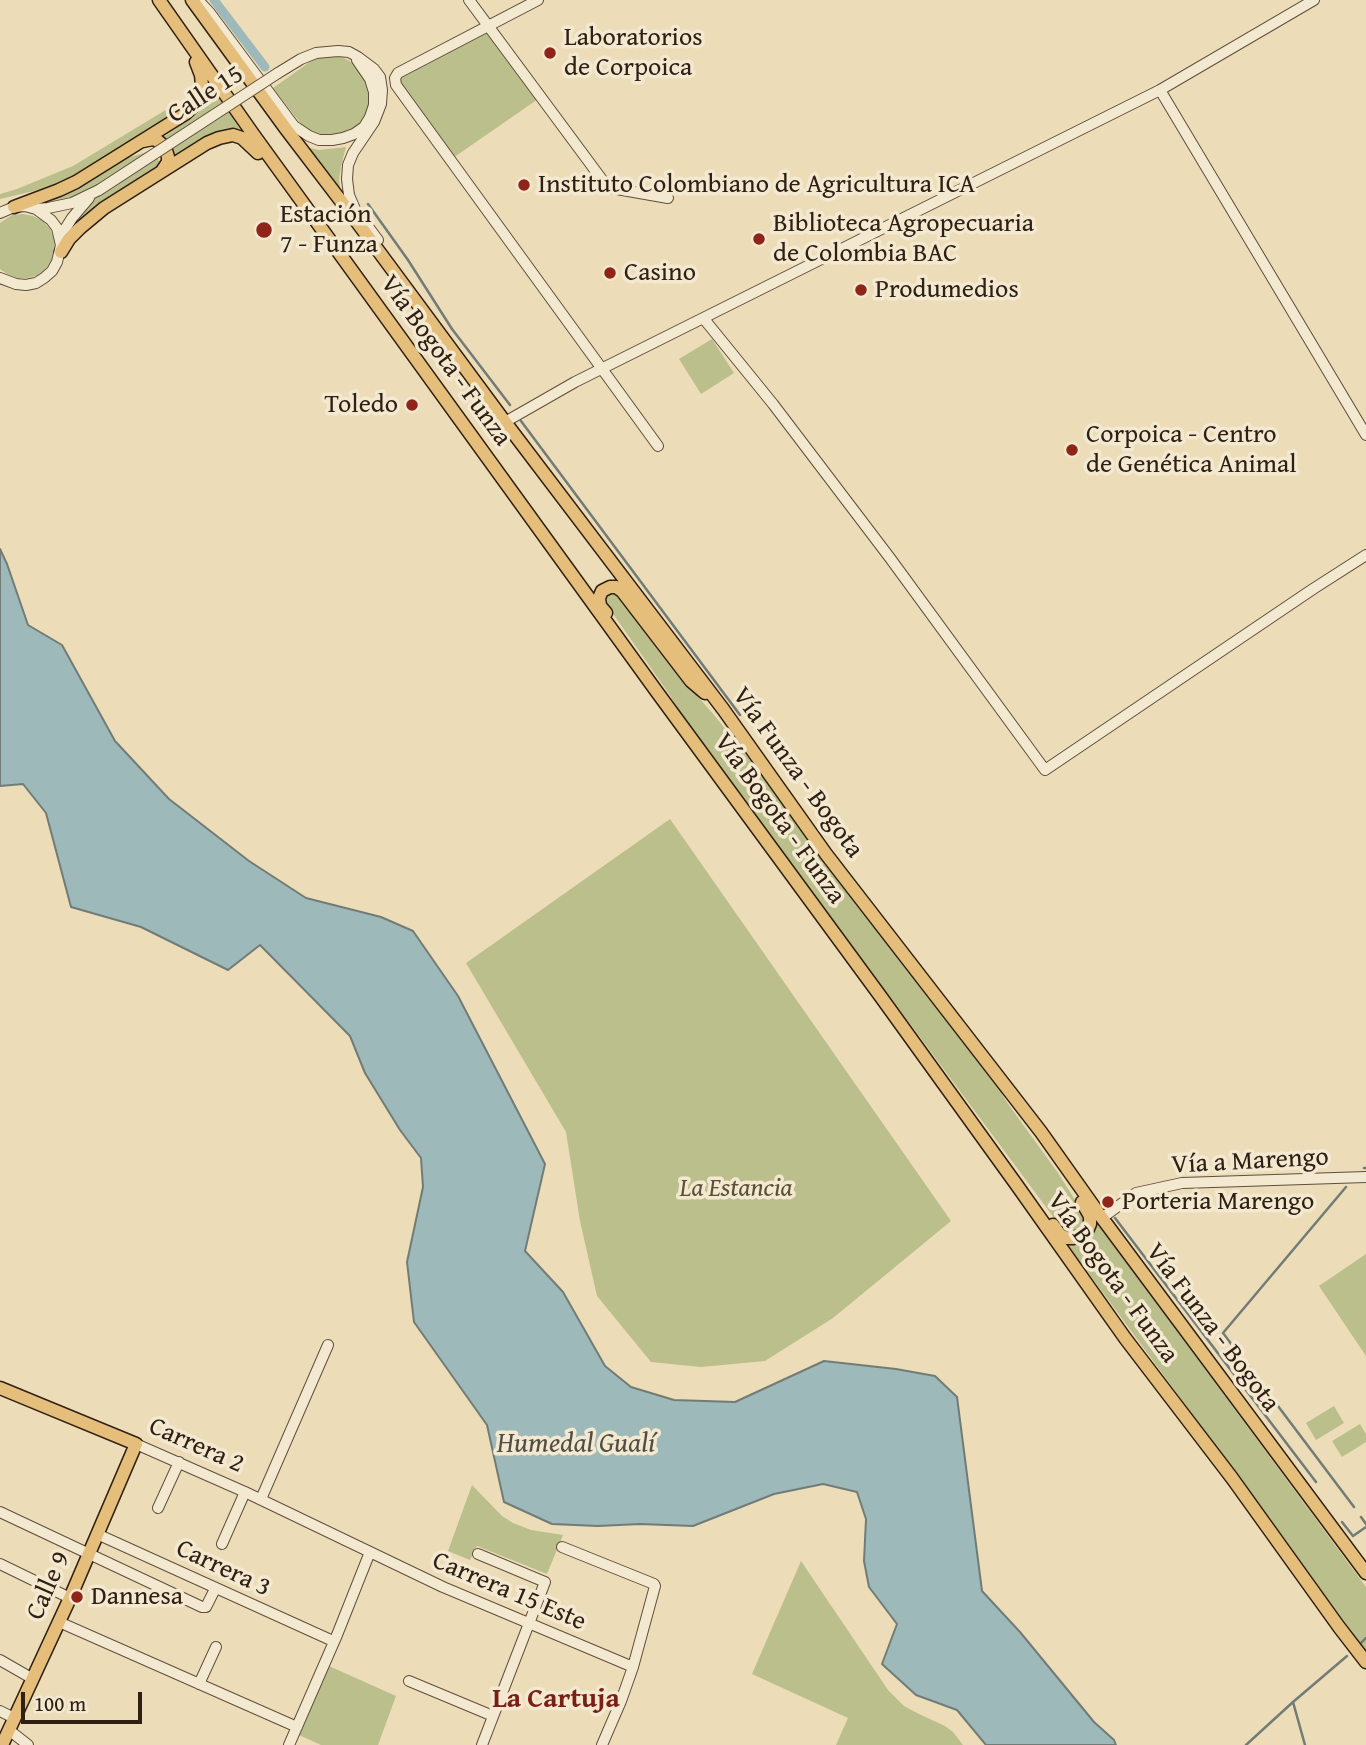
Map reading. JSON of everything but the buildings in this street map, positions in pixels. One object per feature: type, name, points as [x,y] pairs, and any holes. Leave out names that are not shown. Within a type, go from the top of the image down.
[{"type":"main road","name":"Vía Bogota - Funza","points":[[159,0],[463,425],[952,1095],[1125,1338],[1225,1468],[1366,1662]]},
{"type":"main road","name":"Vía Funza - Bogota","points":[[191,0],[505,422],[723,709],[826,854],[1041,1132],[1366,1573]]},
{"type":"main road","points":[[14,207],[76,182],[194,106],[200,96],[201,75],[168,13]]},
{"type":"main road","points":[[61,252],[69,239],[104,208],[207,143],[233,135],[252,146],[294,196],[305,205]]},
{"type":"main road","points":[[142,141],[153,139],[166,147],[169,157],[162,171]]},
{"type":"main road","points":[[678,719],[666,696],[600,606],[602,591],[616,587],[622,591],[691,681],[723,709]]},
{"type":"main road","points":[[952,1095],[984,1131],[1060,1234],[1073,1238],[1087,1231],[1090,1216],[1086,1208],[989,1064]]},
{"type":"main road","name":"Carrera 2","points":[[0,1388],[136,1444]]},
{"type":"main road","name":"Calle 9","points":[[2,1745],[70,1598],[136,1444]]},
{"type":"street","points":[[198,0],[294,126],[319,140],[332,140],[354,134],[370,117],[374,92],[370,79],[349,52]]},
{"type":"street","points":[[469,0],[606,184],[611,188],[668,198]]},
{"type":"street","points":[[538,0],[398,74],[395,78],[396,85],[658,446]]},
{"type":"street","points":[[505,422],[601,369],[1160,90],[1314,0]]},
{"type":"street","name":"Calle 15","points":[[14,207],[36,209],[60,206],[95,192],[301,59],[327,51],[349,52]]},
{"type":"street","points":[[349,52],[374,69],[380,77],[383,97],[374,122],[348,165],[346,179],[349,195],[355,209],[410,284],[427,317]]},
{"type":"street","points":[[1160,90],[1366,435]]},
{"type":"street","name":"Calle 15","points":[[60,237],[72,218],[95,192]]},
{"type":"street","points":[[0,213],[14,207]]},
{"type":"street","points":[[2,279],[26,285],[36,282],[52,271],[57,262],[61,252],[60,237],[51,220],[36,209]]},
{"type":"street","points":[[704,319],[773,404],[1045,770],[1366,555]]},
{"type":"street","name":"Vía a Marengo","points":[[1102,1218],[1136,1193],[1182,1183],[1366,1177]]},
{"type":"street","points":[[261,1499],[328,1345]]},
{"type":"street","name":"Carrera 2","points":[[136,1444],[261,1499],[370,1552]]},
{"type":"street","points":[[158,1508],[179,1462]]},
{"type":"street","points":[[222,1544],[245,1492]]},
{"type":"street","name":"Carrera 3","points":[[0,1512],[204,1608],[215,1589]]},
{"type":"street","name":"Carrera 3","points":[[97,1534],[333,1642]]},
{"type":"street","points":[[562,1547],[656,1586],[633,1667],[602,1745]]},
{"type":"street","points":[[289,1745],[370,1552]]},
{"type":"street","name":"Carrera 15 Este","points":[[370,1552],[443,1587],[633,1667]]},
{"type":"street","points":[[478,1554],[545,1582],[482,1745]]},
{"type":"street","points":[[0,1564],[70,1598]]},
{"type":"street","points":[[59,1622],[297,1727]]},
{"type":"street","points":[[199,1684],[216,1647]]},
{"type":"street","points":[[0,1660],[33,1679]]},
{"type":"street","points":[[409,1681],[493,1716]]},
{"type":"street","points":[[0,1712],[28,1745]]},
{"type":"green space","points":[[488,26],[541,97],[450,160],[396,85],[398,73]]},
{"type":"green space","points":[[342,57],[355,64],[365,74],[372,98],[363,122],[342,137],[316,135],[305,129],[273,88],[314,59]]},
{"type":"green space","points":[[211,85],[242,132],[227,130],[209,134],[174,157],[171,145],[162,138],[202,109]]},
{"type":"green space","points":[[169,108],[173,114],[68,179],[0,199],[0,194],[73,166]]},
{"type":"green space","points":[[306,147],[319,150],[346,147],[339,180],[341,193]]},
{"type":"green space","points":[[147,152],[157,156],[158,167],[101,203],[67,234],[71,224],[105,191],[46,204],[127,158]]},
{"type":"green space","points":[[23,214],[43,221],[54,238],[55,249],[52,259],[38,275],[17,278],[0,269],[0,223],[12,215]]},
{"type":"green space","points":[[712,339],[734,373],[701,394],[679,359]]},
{"type":"green space","points":[[610,593],[618,593],[684,681],[764,777],[995,1082],[1084,1214],[1085,1222],[1081,1229],[1072,1233],[1063,1230],[689,726],[606,603]]},
{"type":"green space","name":"La Estancia","points":[[670,819],[951,1221],[833,1318],[765,1361],[701,1367],[651,1362],[597,1296],[580,1221],[566,1132],[466,963]]},
{"type":"green space","points":[[1093,1218],[1366,1587],[1366,1651],[1068,1245],[1080,1245],[1088,1240],[1094,1231]]},
{"type":"green space","points":[[1366,1254],[1366,1356],[1319,1286]]},
{"type":"green space","points":[[1334,1406],[1344,1423],[1316,1440],[1306,1423]]},
{"type":"green space","points":[[1360,1424],[1366,1434],[1366,1442],[1342,1457],[1332,1441]]},
{"type":"green space","points":[[472,1485],[502,1516],[513,1523],[531,1530],[563,1535],[547,1574],[477,1546],[470,1560],[448,1551]]},
{"type":"green space","points":[[801,1561],[888,1690],[904,1706],[945,1726],[963,1745],[836,1745],[848,1718],[752,1674]]},
{"type":"green space","points":[[329,1666],[396,1696],[378,1745],[321,1745],[299,1735]]},
{"type":"water","name":"Humedal Gualí","points":[[0,549],[28,625],[62,645],[115,741],[169,799],[249,861],[306,898],[381,917],[413,931],[458,996],[545,1164],[525,1251],[563,1292],[605,1366],[631,1387],[674,1400],[735,1402],[824,1361],[935,1376],[957,1397],[982,1591],[1116,1745],[986,1745],[957,1710],[916,1695],[882,1664],[897,1624],[869,1587],[864,1561],[866,1519],[857,1492],[823,1484],[774,1494],[693,1526],[552,1524],[504,1502],[487,1425],[414,1322],[407,1262],[423,1187],[421,1158],[400,1130],[365,1073],[350,1036],[260,945],[228,970],[141,927],[71,907],[46,813],[23,784],[0,786]]},
{"type":"waterway","points":[[214,0],[265,67]]},
{"type":"waterway","points":[[368,204],[452,329],[510,405]]},
{"type":"waterway","points":[[521,421],[740,715]]},
{"type":"waterway","points":[[1346,1187],[1223,1333],[1354,1507]]},
{"type":"waterway","points":[[1115,1218],[1316,1482]]},
{"type":"waterway","points":[[1361,1517],[1366,1524]]},
{"type":"waterway","points":[[1342,1522],[1353,1536],[1366,1527]]},
{"type":"waterway","points":[[1360,1644],[1366,1638]]},
{"type":"waterway","points":[[1246,1745],[1347,1656]]},
{"type":"waterway","points":[[1293,1702],[1305,1745]]},
{"type":"place","name":"Laboratorios de Corpoica","points":[[550,53]]},
{"type":"place","name":"Instituto Colombiano de Agricultura ICA","points":[[524,185]]},
{"type":"place","name":"Estación 7 - Funza","points":[[264,230]]},
{"type":"place","name":"Biblioteca Agropecuaria de Colombia BAC","points":[[759,239]]},
{"type":"place","name":"Casino","points":[[610,273]]},
{"type":"place","name":"Produmedios","points":[[861,290]]},
{"type":"place","name":"Toledo","points":[[412,405]]},
{"type":"place","name":"Corpoica - Centro de Genética Animal","points":[[1072,450]]},
{"type":"place","name":"Porteria Marengo","points":[[1108,1202]]},
{"type":"place","name":"Dannesa","points":[[77,1597]]},
{"type":"district","name":"La Cartuja","points":[[556,1700]]}]
